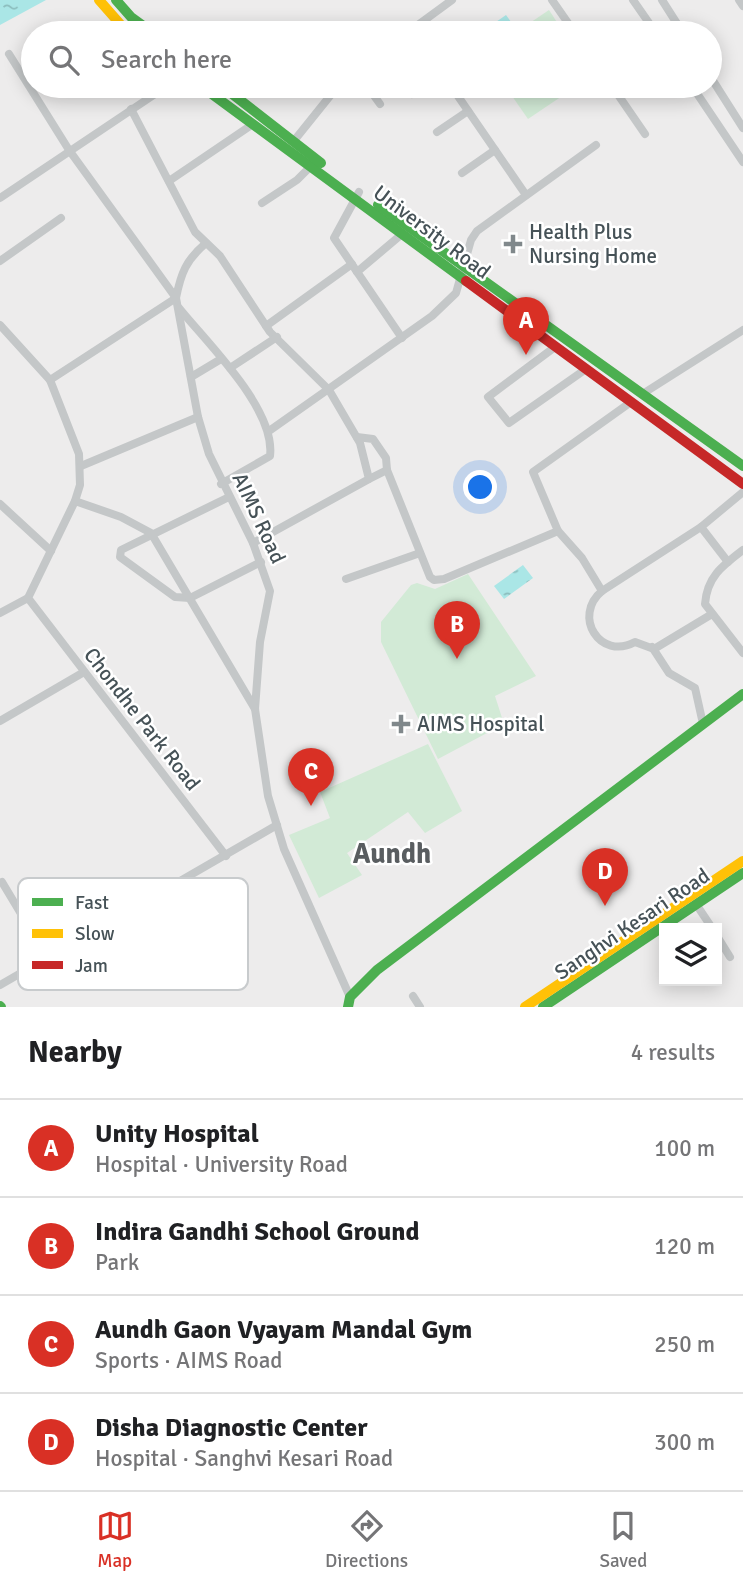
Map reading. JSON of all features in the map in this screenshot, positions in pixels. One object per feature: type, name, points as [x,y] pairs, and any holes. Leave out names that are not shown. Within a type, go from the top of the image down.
[{"type":"main road","points":[[99,0],[116,21]]},
{"type":"main road","points":[[118,2],[139,21]]},
{"type":"main road","name":"University Road","points":[[217,98],[311,166],[465,266],[743,466]]},
{"type":"main road","name":"University Road","points":[[237,98],[402,234],[743,484]]},
{"type":"main road","points":[[349,1002],[377,970],[743,694]]},
{"type":"main road","name":"Sanghvi Kesari Road","points":[[525,1007],[743,861]]},
{"type":"main road","name":"Sanghvi Kesari Road","points":[[543,1007],[743,873]]},
{"type":"main road","name":"AIMS Road","points":[[349,1002],[358,1007]]},
{"type":"street","points":[[425,21],[452,0]]},
{"type":"street","points":[[552,0],[567,21]]},
{"type":"street","points":[[633,0],[648,21]]},
{"type":"street","points":[[662,0],[675,21]]},
{"type":"street","points":[[739,0],[743,6]]},
{"type":"street","name":"AIMS Road","points":[[9,54],[21,73]]},
{"type":"street","points":[[722,95],[743,128]]},
{"type":"street","name":"AIMS Road","points":[[36,98],[69,150],[177,302],[198,417],[221,484],[253,543],[270,591],[260,642],[255,709],[268,796],[284,849],[349,1002]]},
{"type":"street","points":[[0,198],[149,98]]},
{"type":"street","points":[[293,142],[328,98]]},
{"type":"street","points":[[376,98],[380,104]]},
{"type":"street","points":[[459,98],[526,195]]},
{"type":"street","points":[[620,98],[645,134]]},
{"type":"street","points":[[700,98],[743,162]]},
{"type":"street","points":[[131,110],[195,232],[220,256],[266,326],[328,390],[357,437],[369,479]]},
{"type":"street","points":[[437,132],[468,111]]},
{"type":"street","points":[[169,181],[253,124]]},
{"type":"street","points":[[269,430],[402,338],[452,298],[461,279],[471,240],[477,232],[596,145]]},
{"type":"street","points":[[462,173],[495,150]]},
{"type":"street","points":[[262,202],[297,180],[311,166]]},
{"type":"street","points":[[357,195],[334,238],[402,338]]},
{"type":"street","points":[[0,261],[61,218]]},
{"type":"street","points":[[266,326],[402,234]]},
{"type":"street","points":[[50,380],[177,302],[185,265],[206,243]]},
{"type":"street","points":[[177,302],[230,368],[269,430],[270,456],[221,484]]},
{"type":"street","points":[[0,326],[50,380],[80,466],[80,485],[75,501],[28,598],[0,613]]},
{"type":"street","points":[[644,393],[743,330]]},
{"type":"street","points":[[230,368],[277,337]]},
{"type":"street","points":[[555,346],[488,397],[509,423],[586,369]]},
{"type":"street","points":[[191,377],[221,359]]},
{"type":"street","points":[[602,591],[582,558],[558,531],[533,472],[631,402]]},
{"type":"street","points":[[80,466],[198,417]]},
{"type":"street","points":[[357,437],[373,439],[386,458],[387,470],[420,553],[435,580],[558,531]]},
{"type":"street","points":[[253,543],[387,470]]},
{"type":"street","points":[[703,724],[695,688],[668,673],[652,647],[635,642],[622,649],[611,647],[600,639],[588,617],[593,599],[602,591],[701,527],[743,492]]},
{"type":"street","points":[[229,497],[151,533],[121,550],[120,557],[175,597],[190,598],[261,562]]},
{"type":"street","points":[[75,501],[121,517],[151,533],[255,709]]},
{"type":"street","points":[[0,504],[51,551]]},
{"type":"street","points":[[701,527],[728,562]]},
{"type":"street","points":[[743,550],[718,569],[706,591],[705,604],[743,653]]},
{"type":"street","points":[[346,579],[420,553]]},
{"type":"street","name":"Chondhe Park Road","points":[[28,598],[226,856]]},
{"type":"street","points":[[652,647],[712,614]]},
{"type":"street","points":[[0,721],[83,672]]},
{"type":"street","points":[[187,878],[277,825]]},
{"type":"street","points":[[2,882],[18,909]]},
{"type":"street","points":[[696,904],[709,923]]},
{"type":"street","points":[[722,944],[730,957]]},
{"type":"street","points":[[0,985],[18,974]]},
{"type":"street","points":[[413,996],[420,1007]]},
{"type":"green space","points":[[549,10],[556,21],[533,21]]},
{"type":"green space","points":[[513,98],[559,98],[528,119]]},
{"type":"green space","points":[[468,574],[536,676],[495,696],[504,724],[438,759],[381,642],[381,622],[411,585],[417,583],[435,589]]},
{"type":"green space","points":[[428,744],[462,811],[425,833],[408,812],[347,853],[362,875],[319,898],[289,835],[330,818],[320,792]]},
{"type":"water","points":[[0,0],[46,0],[0,25]]},
{"type":"water","points":[[506,15],[510,21],[497,21]]},
{"type":"water","points":[[523,565],[533,578],[504,599],[494,586]]},
{"type":"traffic: fast","points":[[116,0],[136,21]]},
{"type":"traffic: fast","points":[[217,98],[466,281]]},
{"type":"traffic: fast","points":[[237,98],[321,163]]},
{"type":"traffic: fast","points":[[378,205],[743,466]]},
{"type":"traffic: fast","points":[[348,1007],[350,997],[377,970],[743,694]]},
{"type":"traffic: fast","points":[[543,1007],[743,873]]},
{"type":"traffic: slow","points":[[99,0],[117,21]]},
{"type":"traffic: slow","points":[[525,1007],[743,861]]},
{"type":"traffic: jam","points":[[466,281],[743,484]]},
{"type":"place","name":"Health Plus Nursing Home","points":[[513,244]]},
{"type":"place","name":"Unity Hospital","points":[[526,355]]},
{"type":"place","name":"Indira Gandhi School Ground","points":[[457,659]]},
{"type":"place","name":"AIMS Hospital","points":[[401,724]]},
{"type":"place","name":"Aundh Gaon Vyayam Mandal Gym","points":[[311,806]]},
{"type":"place","name":"Disha Diagnostic Center","points":[[605,906]]},
{"type":"district","name":"Aundh","points":[[392,854]]}]
